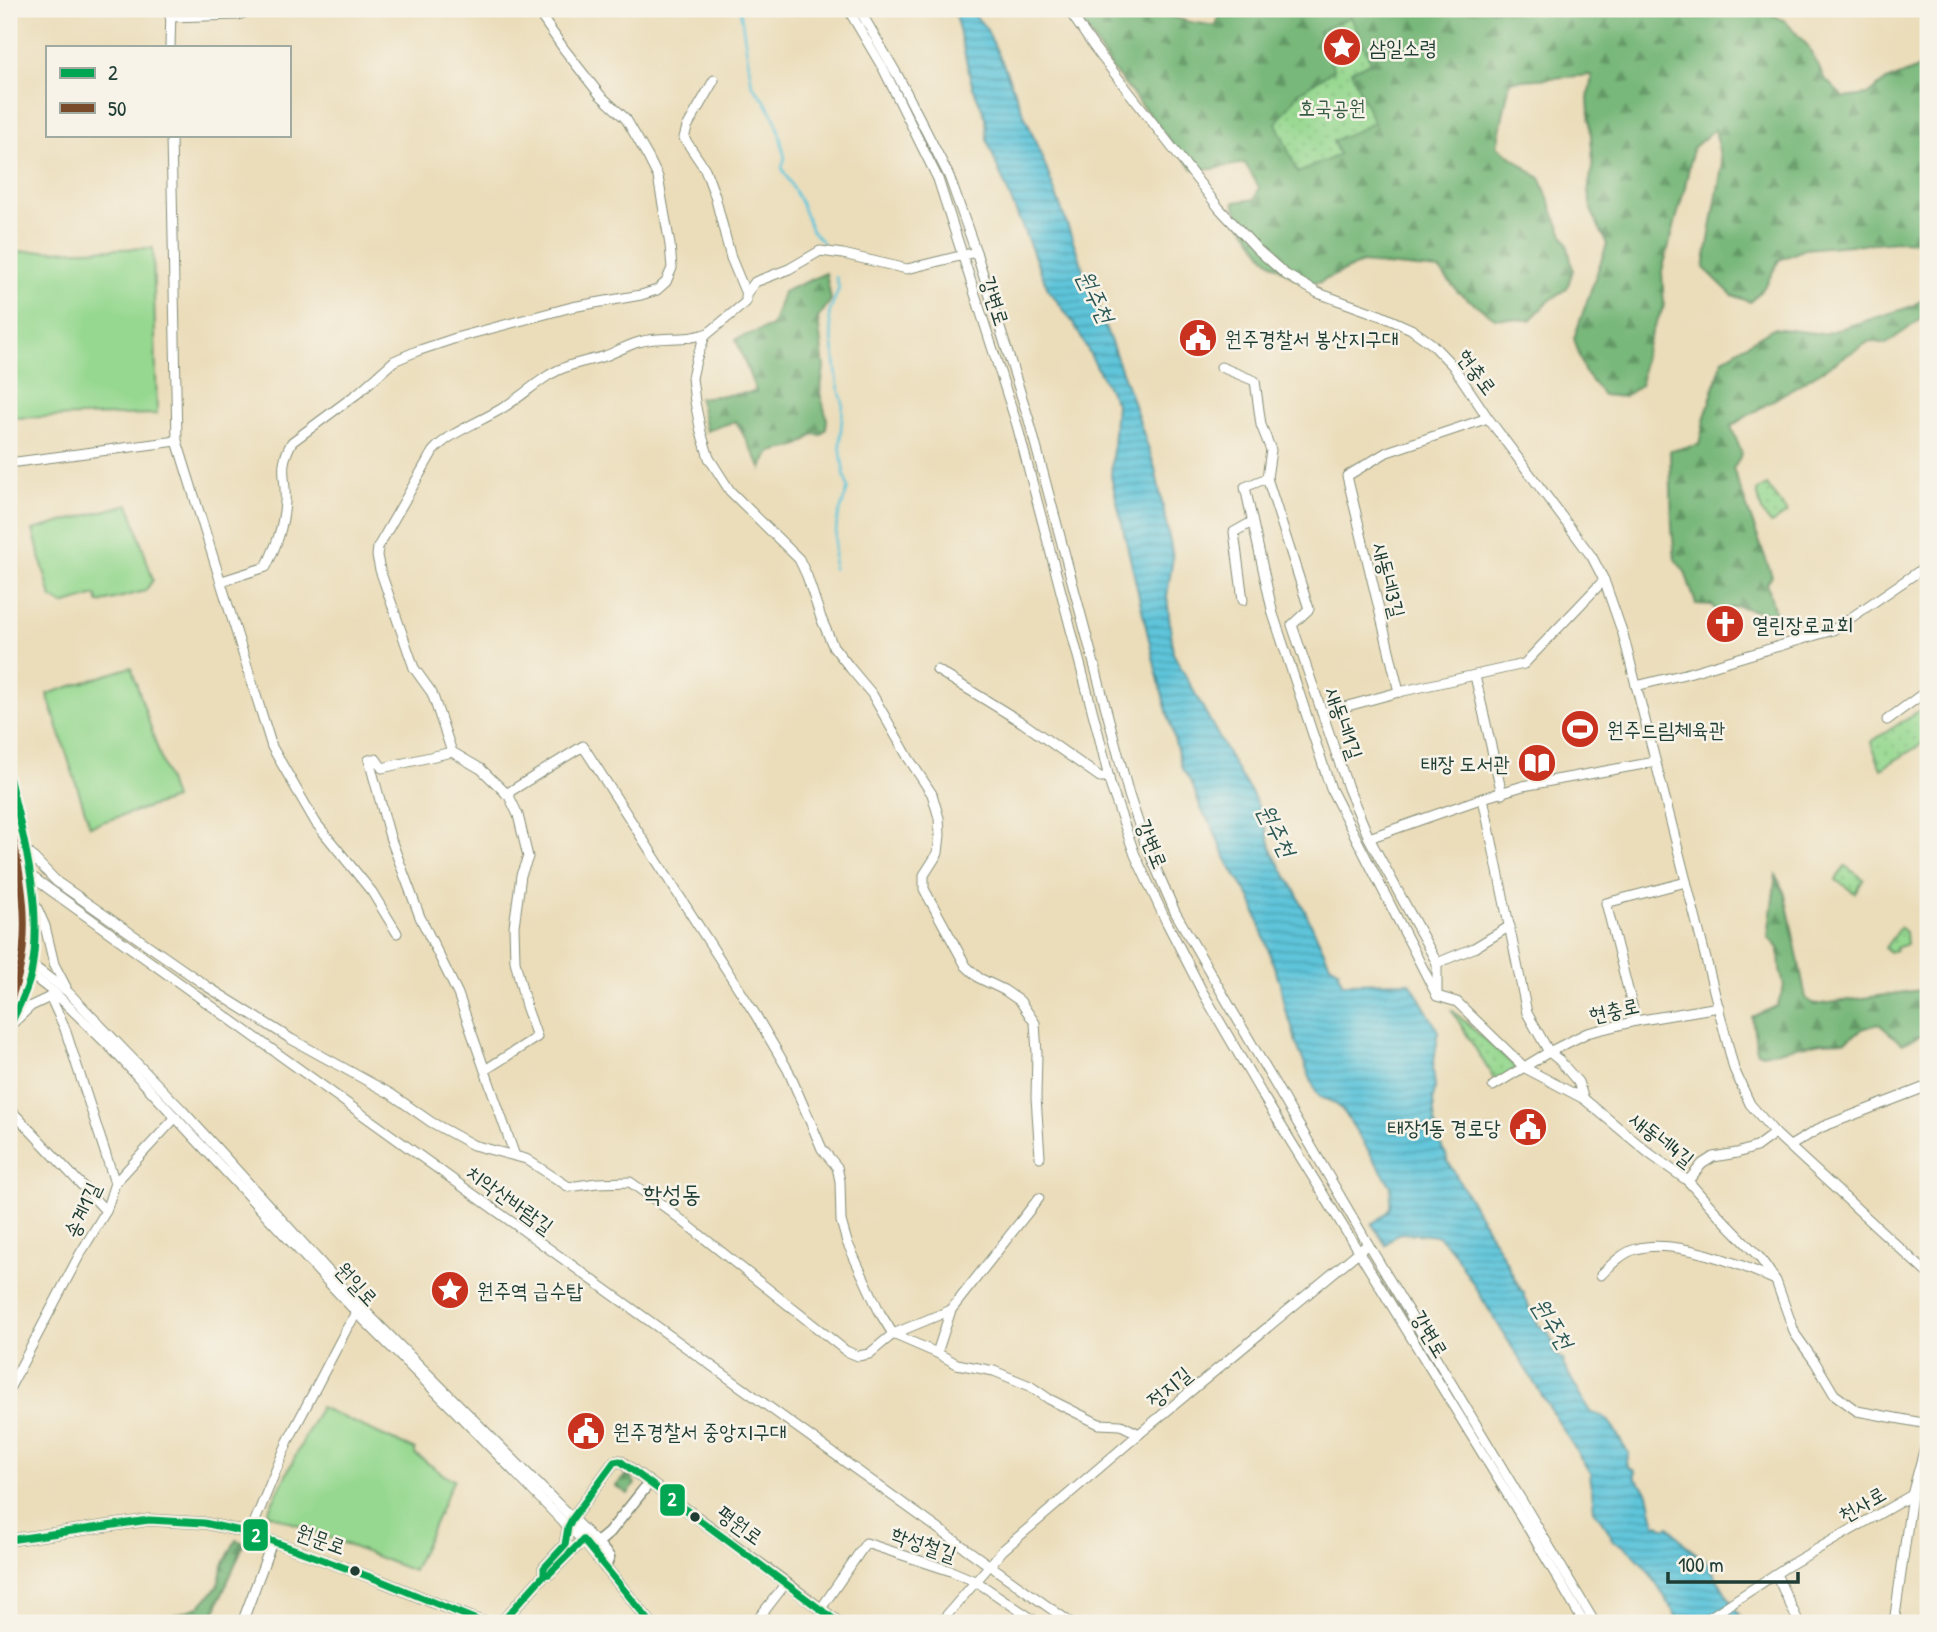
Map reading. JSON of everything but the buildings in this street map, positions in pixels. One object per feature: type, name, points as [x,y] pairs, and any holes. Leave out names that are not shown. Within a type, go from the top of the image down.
[{"type":"main road","name":"평원로","points":[[570,1523],[617,1461],[620,1461],[839,1623]]},
{"type":"main road","points":[[605,1567],[609,1557],[597,1543],[609,1533],[649,1483]]},
{"type":"main road","name":"원문로","points":[[9,1540],[149,1520],[204,1523],[250,1533],[489,1623]]},
{"type":"main road","points":[[544,1576],[544,1568],[565,1545],[570,1523]]},
{"type":"main road","points":[[501,1623],[544,1576],[583,1540]]},
{"type":"main road","name":"원일로","points":[[583,1540],[651,1623]]},
{"type":"street","points":[[170,46],[170,13],[238,15],[256,9]]},
{"type":"street","points":[[222,582],[266,566],[280,538],[286,498],[282,471],[292,442],[358,393],[394,361],[459,337],[559,310],[642,295],[657,290],[666,282],[672,268],[658,177],[626,119],[600,95],[536,9]]},
{"type":"street","name":"강변로","points":[[848,9],[884,71],[938,179],[1017,425],[1109,777],[1135,855],[1196,979],[1263,1096],[1584,1623]]},
{"type":"street","name":"강변로","points":[[859,9],[898,76],[948,176],[976,252],[1029,420],[1129,794],[1145,844],[1175,912],[1368,1244],[1595,1623]]},
{"type":"street","name":"현충로","points":[[1068,9],[1094,47],[1219,208],[1258,250],[1285,274],[1318,293],[1401,324],[1432,344],[1453,366],[1488,418],[1569,523],[1604,580],[1623,634],[1734,1069],[1750,1104],[1774,1133],[1928,1274]]},
{"type":"street","points":[[714,80],[687,127],[684,138],[705,169],[731,258],[746,294],[746,302],[705,336],[696,360],[692,378],[701,432],[709,458],[730,491],[799,559],[834,646],[872,694],[932,794],[939,818],[939,853],[924,875],[924,889],[966,966],[979,978],[1020,1001],[1035,1023],[1040,1157]]},
{"type":"street","points":[[171,136],[177,441],[272,747],[316,823],[372,892],[397,933]]},
{"type":"street","points":[[746,294],[755,282],[789,269],[820,251],[906,269],[976,252]]},
{"type":"street","points":[[485,1070],[537,1037],[515,961],[514,926],[521,875],[528,857],[518,815],[506,793],[481,769],[452,752],[438,706],[414,668],[377,556],[377,547],[433,451],[452,435],[502,409],[550,374],[572,364],[598,358],[638,342],[657,338],[697,337],[712,331]]},
{"type":"street","name":"새동네1길","points":[[1221,367],[1255,381],[1261,425],[1271,450],[1267,478],[1309,609],[1292,625],[1348,788],[1369,838],[1437,963],[1437,996]]},
{"type":"street","name":"새동네3길","points":[[1399,692],[1347,476],[1387,452],[1488,418]]},
{"type":"street","points":[[9,463],[177,441]]},
{"type":"street","points":[[1267,478],[1245,487],[1252,522],[1273,614],[1331,789],[1437,996],[1457,1002],[1525,1068],[1584,1099]]},
{"type":"street","points":[[1243,600],[1234,531],[1252,522]]},
{"type":"street","points":[[1636,686],[1833,630],[1928,565]]},
{"type":"street","points":[[1322,713],[1399,692],[1524,664],[1604,580]]},
{"type":"street","points":[[937,670],[1023,723],[1100,777],[1109,777]]},
{"type":"street","points":[[1475,676],[1502,794]]},
{"type":"street","points":[[1887,720],[1928,690]]},
{"type":"street","points":[[506,793],[583,746],[788,1070],[822,1149],[837,1167],[841,1221],[847,1242],[880,1313],[893,1334],[957,1364],[994,1371],[1030,1386],[1049,1399],[1099,1424],[1121,1424],[1139,1434]]},
{"type":"street","points":[[452,752],[382,768],[376,760],[369,760],[390,837],[415,905],[458,994],[515,1156]]},
{"type":"street","points":[[1369,838],[1523,786],[1655,762]]},
{"type":"street","points":[[9,776],[28,852],[35,933],[31,975],[9,1029]]},
{"type":"street","name":"새동네4길","points":[[1483,798],[1527,1013],[1549,1052],[1578,1083],[1584,1099],[1650,1154],[1688,1181],[1760,1258],[1776,1281],[1794,1334],[1834,1394],[1857,1411],[1928,1423]]},
{"type":"street","points":[[28,852],[57,882],[208,987],[291,1039],[391,1094],[431,1122],[473,1145],[526,1159],[569,1187],[630,1182],[846,1351],[858,1356],[869,1354],[893,1334],[951,1310]]},
{"type":"street","points":[[9,858],[13,894],[13,961],[9,987]]},
{"type":"street","name":"치악산바람길","points":[[9,858],[1070,1623]]},
{"type":"street","points":[[1636,1021],[1606,903],[1686,882]]},
{"type":"street","points":[[9,904],[13,894]]},
{"type":"street","points":[[34,902],[45,926],[54,964],[68,992]]},
{"type":"street","points":[[1437,963],[1474,947],[1510,926]]},
{"type":"street","name":"원일로","points":[[13,961],[32,965],[68,992],[183,1111],[358,1310],[553,1501],[583,1540]]},
{"type":"street","name":"원일로","points":[[13,961],[112,1049],[456,1412],[570,1523]]},
{"type":"street","points":[[9,1029],[31,1006],[53,995]]},
{"type":"street","name":"송계1길","points":[[9,1389],[80,1254],[106,1211],[115,1183],[53,995]]},
{"type":"street","name":"현충로","points":[[1493,1086],[1549,1052],[1587,1033],[1636,1021],[1719,1007]]},
{"type":"street","points":[[1790,1146],[1822,1127],[1928,1086]]},
{"type":"street","points":[[9,1108],[106,1211]]},
{"type":"street","points":[[115,1183],[176,1117]]},
{"type":"street","points":[[1688,1181],[1702,1164],[1713,1157],[1756,1147],[1774,1133]]},
{"type":"street","points":[[937,1353],[951,1310],[1039,1198]]},
{"type":"street","name":"정지길","points":[[940,1623],[993,1567],[1003,1550],[1368,1244]]},
{"type":"street","points":[[1601,1275],[1634,1249],[1651,1247],[1676,1248],[1710,1255],[1742,1264],[1776,1281]]},
{"type":"street","points":[[250,1533],[288,1441],[358,1310]]},
{"type":"street","points":[[1894,1623],[1912,1496],[1928,1436]]},
{"type":"street","name":"천사로","points":[[1701,1623],[1776,1574],[1912,1496]]},
{"type":"street","points":[[570,1523],[597,1543]]},
{"type":"street","points":[[583,1540],[597,1543]]},
{"type":"street","points":[[242,1623],[272,1542]]},
{"type":"street","name":"학성철길","points":[[820,1610],[866,1543],[977,1582],[1038,1623]]},
{"type":"street","points":[[1776,1574],[1799,1623]]},
{"type":"street","points":[[755,1623],[786,1583]]},
{"type":"green space","points":[[1079,9],[1144,9],[1216,26],[1221,9],[1762,9],[1785,21],[1808,46],[1824,78],[1844,98],[1867,95],[1884,82],[1928,64],[1928,242],[1897,241],[1805,249],[1779,260],[1766,285],[1750,302],[1732,295],[1704,268],[1722,167],[1715,129],[1693,148],[1662,271],[1664,306],[1644,356],[1641,385],[1624,397],[1603,395],[1584,371],[1574,338],[1607,244],[1592,212],[1588,192],[1593,162],[1588,99],[1592,75],[1510,81],[1497,146],[1541,179],[1567,243],[1573,270],[1567,288],[1530,320],[1495,318],[1458,292],[1440,270],[1361,263],[1318,283],[1296,279],[1268,260],[1239,221],[1234,202],[1255,199],[1259,187],[1245,163],[1212,169],[1193,169],[1108,64],[1084,24]],"holes":[[[1334,70],[1333,141],[1339,155],[1301,91]]]},
{"type":"green space","name":"호국공원","points":[[1351,17],[1371,62],[1351,71],[1374,123],[1333,141],[1339,155],[1298,173],[1276,123],[1301,91],[1334,70],[1319,31]]},
{"type":"green space","points":[[153,248],[157,414],[9,418],[9,252]]},
{"type":"green space","points":[[826,273],[831,300],[818,318],[824,368],[820,393],[827,419],[826,429],[821,435],[813,434],[799,445],[770,454],[762,469],[736,421],[706,431],[699,398],[756,392],[736,339],[772,326],[783,292]]},
{"type":"green space","points":[[1928,296],[1928,314],[1886,344],[1870,341],[1731,426],[1742,454],[1733,469],[1772,576],[1767,583],[1775,613],[1737,606],[1717,612],[1712,605],[1696,604],[1685,572],[1675,559],[1670,450],[1699,445],[1723,359],[1773,328],[1823,334],[1913,306]]},
{"type":"green space","points":[[1767,485],[1787,513],[1771,524],[1762,512],[1757,491]]},
{"type":"green space","points":[[129,504],[153,580],[145,591],[99,603],[96,595],[63,605],[51,597],[33,530]]},
{"type":"green space","points":[[131,667],[174,799],[90,826],[47,694]]},
{"type":"green space","points":[[1928,705],[1928,746],[1925,742],[1881,769],[1871,742]]},
{"type":"green space","points":[[1845,866],[1864,879],[1855,893],[1836,880]]},
{"type":"green space","points":[[1776,875],[1785,894],[1806,998],[1814,1005],[1928,989],[1928,1032],[1902,1044],[1879,1024],[1864,1028],[1846,1041],[1821,1042],[1762,1054],[1757,1052],[1752,1017],[1777,1006],[1784,986],[1779,949],[1768,937]]},
{"type":"green space","points":[[1900,927],[1906,932],[1907,944],[1889,952],[1885,948]]},
{"type":"green space","points":[[1451,1009],[1517,1068],[1496,1082]]},
{"type":"green space","points":[[320,1407],[415,1450],[415,1454],[454,1479],[413,1571],[267,1513]]},
{"type":"green space","points":[[625,1476],[630,1476],[635,1484],[628,1494],[616,1486]]},
{"type":"green space","points":[[236,1540],[244,1543],[210,1623],[97,1623],[89,1616],[162,1619],[199,1607],[218,1586],[223,1565]]},
{"type":"water","points":[[954,9],[969,9],[986,28],[1003,64],[1042,157],[1086,282],[1131,396],[1155,468],[1173,557],[1167,596],[1173,653],[1251,792],[1261,812],[1273,853],[1297,894],[1330,964],[1338,969],[1342,983],[1410,982],[1439,1032],[1433,1067],[1433,1099],[1435,1124],[1447,1160],[1524,1292],[1539,1326],[1547,1330],[1556,1345],[1552,1351],[1564,1361],[1563,1364],[1591,1413],[1610,1423],[1629,1453],[1628,1467],[1635,1471],[1635,1478],[1647,1492],[1655,1525],[1659,1524],[1665,1528],[1669,1526],[1689,1548],[1705,1559],[1744,1623],[1680,1623],[1643,1565],[1634,1554],[1614,1542],[1594,1510],[1590,1473],[1452,1250],[1438,1236],[1417,1234],[1395,1235],[1386,1245],[1372,1224],[1390,1207],[1391,1186],[1344,1112],[1316,1092],[1296,1043],[1280,984],[1251,899],[1228,863],[1182,768],[1156,670],[1111,476],[1116,403],[1074,324],[1048,289],[997,166],[987,140],[986,118],[972,85]]},
{"type":"waterway","points":[[740,9],[752,85],[777,123],[785,158],[782,168],[801,203],[812,231],[824,244]]},
{"type":"waterway","points":[[833,569],[837,520],[848,488],[840,444],[843,403],[838,385],[829,314],[839,288],[836,277]]},
{"type":"transit line","name":"2","points":[[9,776],[31,874],[35,924],[31,974],[9,1029]]},
{"type":"transit line","name":"50","points":[[9,820],[19,866],[24,912],[22,958],[9,1003]]},
{"type":"transit line","name":"2","points":[[544,1575],[544,1568],[565,1545],[572,1519],[614,1462],[620,1461],[839,1623]]},
{"type":"transit line","name":"2","points":[[9,1540],[149,1520],[204,1523],[250,1533],[489,1623]]},
{"type":"transit line","name":"2","points":[[501,1623],[544,1575],[549,1574],[583,1540],[651,1623]]},
{"type":"place","name":"삼일소령","points":[[1342,47]]},
{"type":"place","name":"원주경찰서 봉산지구대","points":[[1198,338]]},
{"type":"place","name":"열린장로교회","points":[[1725,624]]},
{"type":"place","name":"원주드림체육관","points":[[1580,729]]},
{"type":"place","name":"태장 도서관","points":[[1537,763]]},
{"type":"place","name":"태장1동 경로당","points":[[1528,1127]]},
{"type":"place","name":"원주역 급수탑","points":[[450,1290]]},
{"type":"place","name":"원주경찰서 중앙지구대","points":[[586,1431]]},
{"type":"district","name":"학성동","points":[[672,1193]]},
{"type":"water label","name":"원주천","points":[[1096,296]]},
{"type":"water label","name":"원주천","points":[[1277,830]]},
{"type":"water label","name":"원주천","points":[[1553,1323]]}]
